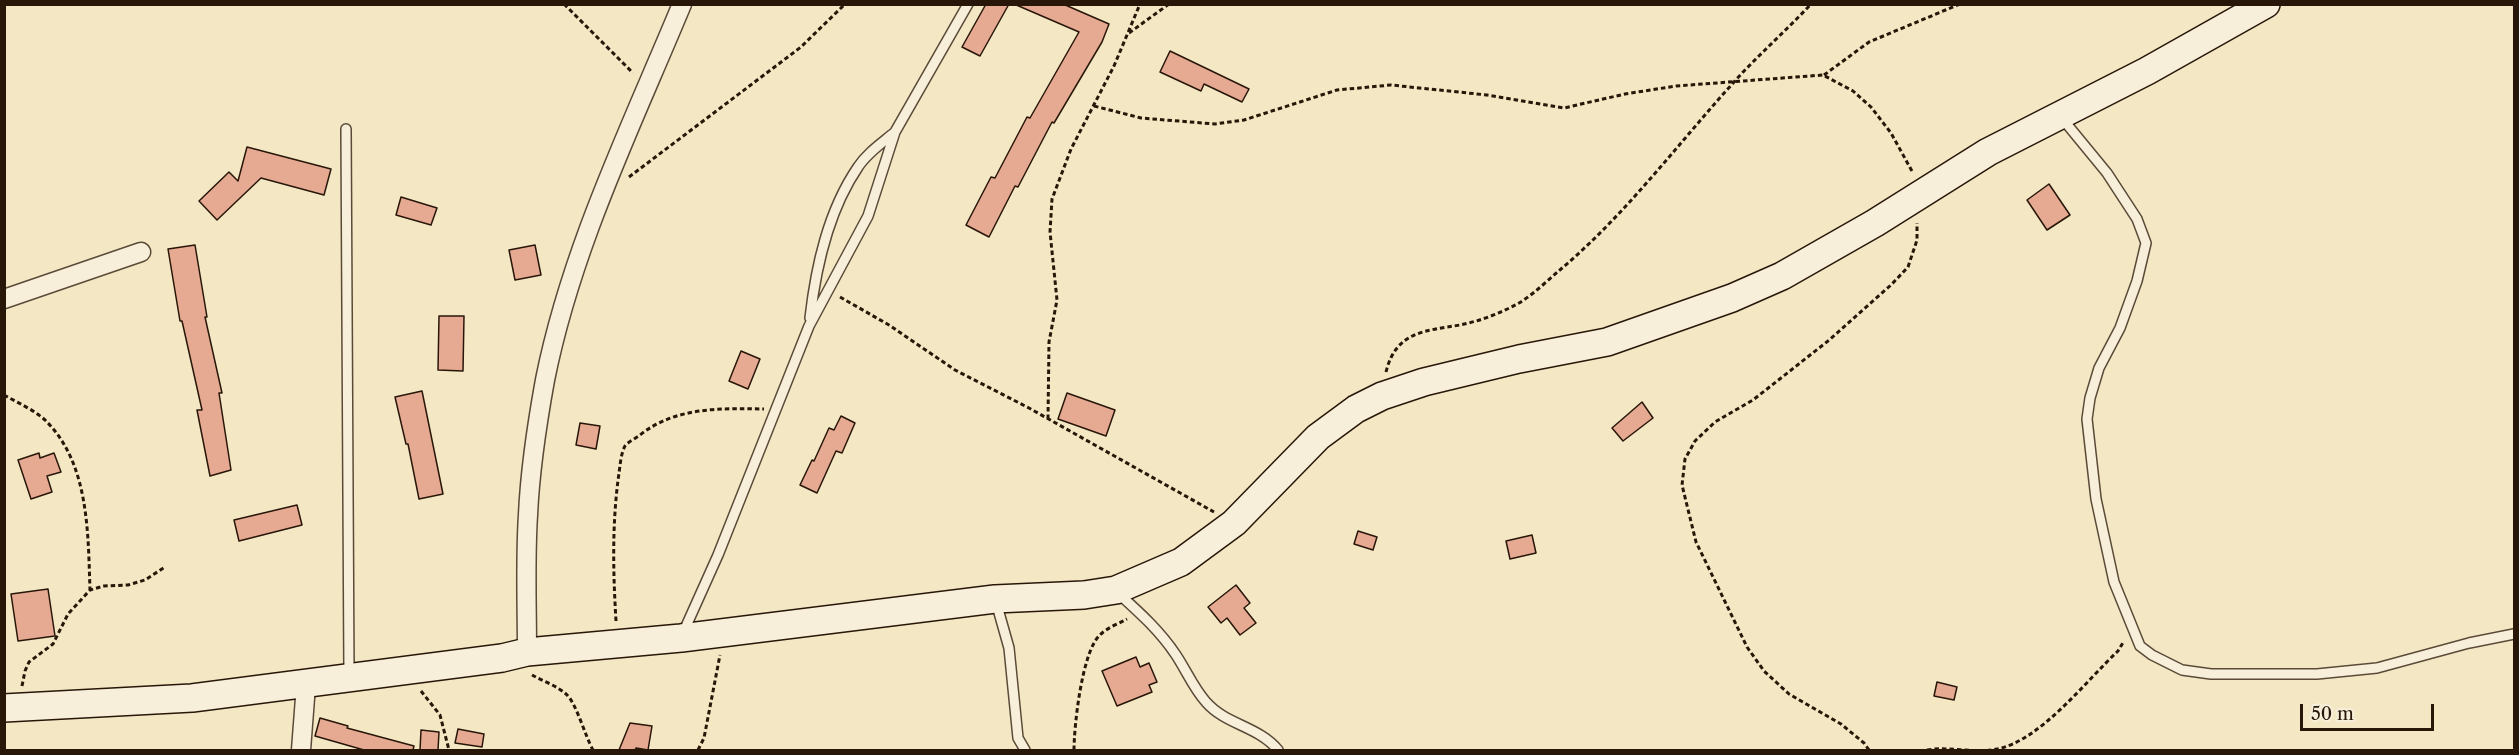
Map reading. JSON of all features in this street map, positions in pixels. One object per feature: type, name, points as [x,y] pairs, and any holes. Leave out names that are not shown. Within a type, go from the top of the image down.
[{"type":"main road","points":[[13,707],[192,698],[306,685],[514,655],[724,633],[995,599],[1084,595],[1116,590],[1181,562],[1234,523],[1318,437],[1356,409],[1382,396],[1424,382],[1519,359],[1607,342],[1732,298],[1782,276],[1988,152],[2147,70],[2266,4]]},
{"type":"street","points":[[514,655],[534,452],[546,379],[567,298],[596,208],[682,4]]},
{"type":"street","points":[[4,299],[141,252]]},
{"type":"street","points":[[301,750],[306,685]]},
{"type":"lane","points":[[681,638],[718,555],[809,326],[826,290],[844,262],[868,216],[895,132],[968,4]]},
{"type":"lane","points":[[2060,115],[2138,219],[2146,243],[2137,281],[2120,328],[2099,368],[2090,398],[2087,419],[2096,499],[2114,582],[2131,629],[2140,646],[2152,655],[2182,670],[2223,674],[2317,674],[2377,668],[2469,643],[2514,634]]},
{"type":"lane","points":[[346,129],[350,677]]},
{"type":"lane","points":[[809,326],[816,269],[828,230],[844,191],[857,167],[895,132]]},
{"type":"lane","points":[[1116,590],[1156,628],[1176,654],[1205,702],[1220,714],[1268,738],[1278,750]]},
{"type":"lane","points":[[995,599],[1009,648],[1018,738],[1025,750]]},
{"type":"path","points":[[564,4],[647,87]]},
{"type":"path","points":[[625,181],[801,47],[845,4]]},
{"type":"path","points":[[1048,419],[1050,342],[1057,300],[1050,232],[1052,199],[1071,149],[1114,66],[1140,4]]},
{"type":"path","points":[[1127,34],[1169,4]]},
{"type":"path","points":[[1382,396],[1391,357],[1401,343],[1409,337],[1436,328],[1461,325],[1495,314],[1521,302],[1583,250],[1612,222],[1735,80],[1811,4]]},
{"type":"path","points":[[1824,75],[1869,42],[1960,4]]},
{"type":"path","points":[[1094,106],[1141,118],[1215,124],[1244,120],[1336,90],[1391,85],[1487,95],[1564,108],[1625,94],[1735,80],[1824,75],[1853,91],[1871,107],[1891,133],[1916,197],[1917,240],[1908,267],[1828,341],[1753,400],[1715,422],[1695,441],[1685,459],[1682,485],[1696,542],[1747,647],[1764,671],[1790,694],[1841,724],[1869,750]]},
{"type":"path","points":[[826,290],[889,325],[955,370],[1234,523]]},
{"type":"path","points":[[4,395],[46,421],[68,448],[81,488],[88,534],[90,590]]},
{"type":"path","points":[[617,644],[613,559],[614,519],[625,446],[647,429],[687,412],[726,408],[777,409]]},
{"type":"path","points":[[13,707],[29,662],[53,644],[68,614],[90,590],[146,580],[165,567]]},
{"type":"path","points":[[1074,750],[1077,710],[1093,644],[1105,630],[1140,613]]},
{"type":"path","points":[[1928,750],[1995,750],[2014,745],[2052,717],[2118,651],[2131,629]]},
{"type":"path","points":[[698,750],[704,738],[724,633]]},
{"type":"path","points":[[514,655],[566,693],[574,702],[578,718],[592,750]]},
{"type":"path","points":[[405,670],[440,715],[448,750]]},
{"type":"building","points":[[986,4],[1009,4],[980,56],[962,47]]},
{"type":"building","points":[[1014,4],[1063,4],[1109,24],[1102,42],[1054,123],[1052,122],[989,237],[966,225],[991,177],[995,178],[1027,117],[1030,118],[1079,32]]},
{"type":"building","points":[[1170,51],[1249,89],[1242,102],[1204,84],[1201,91],[1160,72]]},
{"type":"building","points":[[247,147],[331,169],[324,195],[261,178],[217,220],[199,201],[229,172],[238,181]]},
{"type":"building","points":[[2049,184],[2070,215],[2047,230],[2027,200]]},
{"type":"building","points":[[401,197],[437,208],[431,225],[396,215]]},
{"type":"building","points":[[195,245],[207,317],[205,317],[222,393],[219,393],[231,470],[210,476],[197,410],[202,410],[182,321],[180,321],[168,249]]},
{"type":"building","points":[[535,245],[541,275],[515,280],[509,250]]},
{"type":"building","points":[[439,316],[464,316],[463,371],[438,370]]},
{"type":"building","points":[[741,351],[760,359],[748,389],[729,381]]},
{"type":"building","points":[[422,391],[443,494],[419,499],[408,444],[406,444],[395,397]]},
{"type":"building","points":[[1067,393],[1115,410],[1106,436],[1058,419]]},
{"type":"building","points":[[1642,402],[1653,418],[1623,441],[1612,428]]},
{"type":"building","points":[[841,416],[855,423],[842,453],[836,451],[817,493],[800,485],[829,428],[834,430]]},
{"type":"building","points":[[580,423],[600,426],[596,449],[576,445]]},
{"type":"building","points":[[39,453],[40,458],[54,453],[61,472],[47,476],[52,492],[31,499],[18,460]]},
{"type":"building","points":[[297,505],[302,525],[239,541],[234,520]]},
{"type":"building","points":[[1358,531],[1377,537],[1373,550],[1354,544]]},
{"type":"building","points":[[1532,535],[1536,553],[1510,559],[1506,541]]},
{"type":"building","points":[[1236,585],[1250,603],[1244,608],[1256,623],[1240,635],[1227,618],[1221,623],[1208,607]]},
{"type":"building","points":[[48,589],[55,636],[18,641],[11,594]]},
{"type":"building","points":[[1136,657],[1140,667],[1149,663],[1157,682],[1149,685],[1152,692],[1117,706],[1102,671]]},
{"type":"building","points":[[1937,682],[1957,687],[1954,700],[1934,696]]},
{"type":"building","points":[[320,718],[348,726],[347,728],[414,746],[413,750],[364,750],[315,736]]},
{"type":"building","points":[[630,723],[652,726],[648,750],[636,748],[635,750],[619,750]]},
{"type":"building","points":[[458,729],[484,734],[482,747],[455,743]]},
{"type":"building","points":[[421,730],[439,732],[438,750],[420,750]]}]
